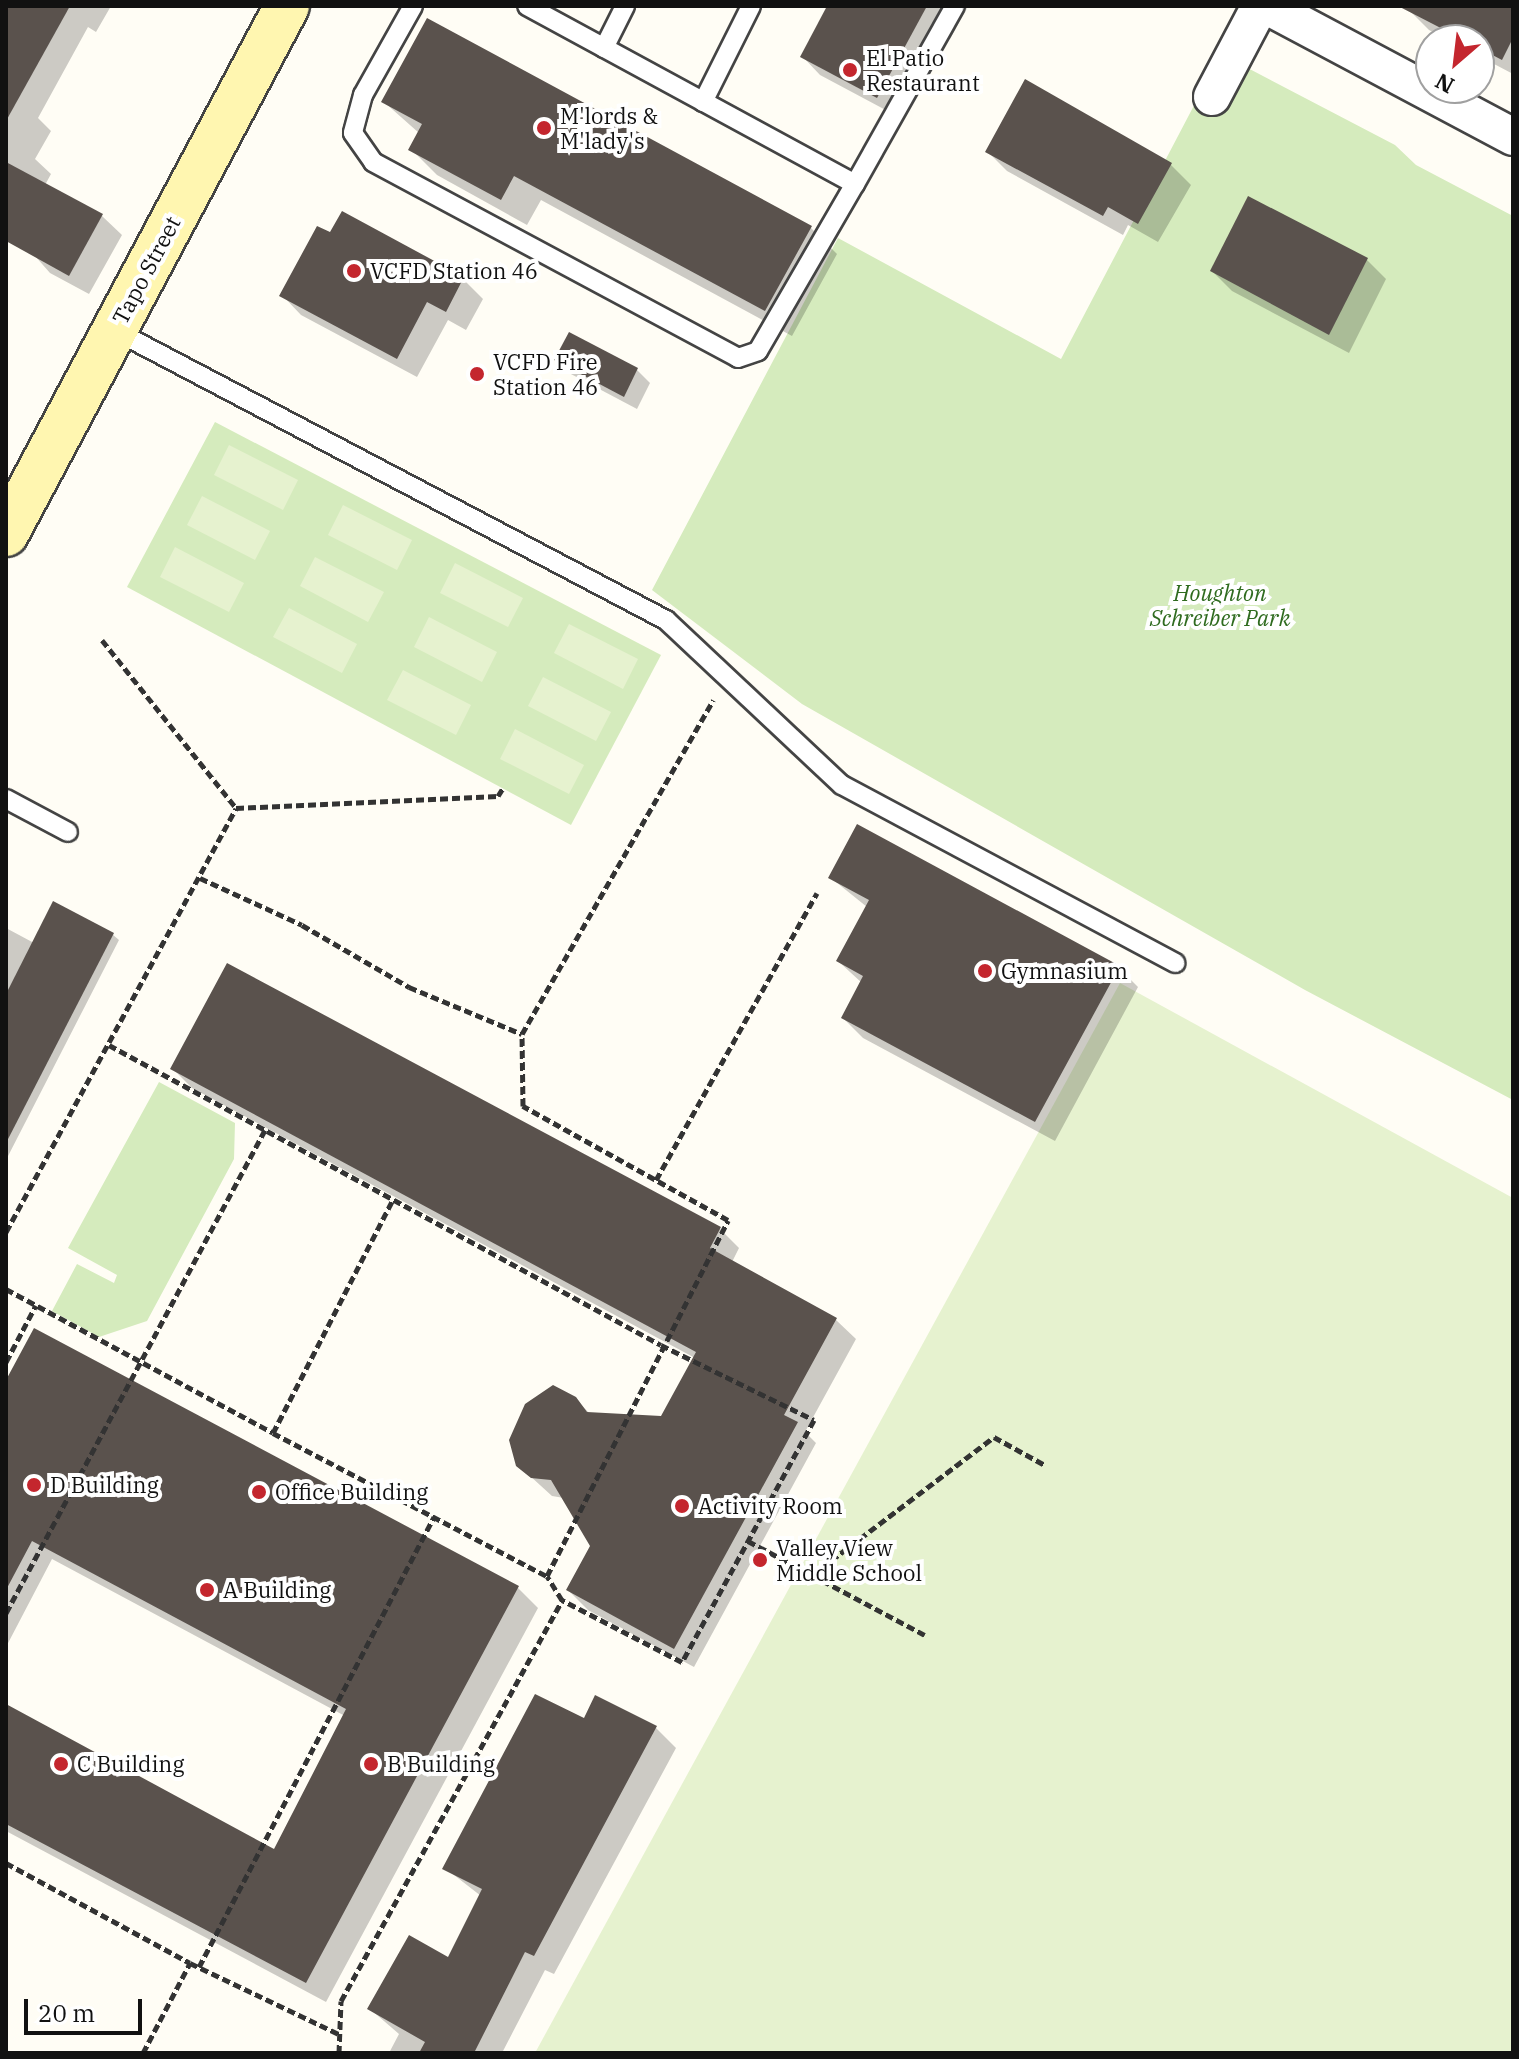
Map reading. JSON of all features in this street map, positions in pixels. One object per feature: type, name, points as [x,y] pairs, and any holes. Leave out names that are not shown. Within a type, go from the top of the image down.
[{"type":"street","name":"Tapo Street","points":[[6,534],[287,6]]},
{"type":"street","points":[[1212,97],[1260,6]]},
{"type":"street","points":[[1268,6],[1513,137]]},
{"type":"lane","points":[[413,6],[363,95],[353,133],[373,162],[738,358],[758,351],[955,6]]},
{"type":"lane","points":[[527,6],[855,184]]},
{"type":"lane","points":[[604,48],[625,6]]},
{"type":"lane","points":[[703,102],[751,6]]},
{"type":"lane","points":[[114,330],[653,612],[842,785],[1175,963]]},
{"type":"lane","points":[[6,799],[68,832]]},
{"type":"path","points":[[102,640],[236,808]]},
{"type":"path","points":[[547,1576],[661,1345],[728,1220],[523,1106],[522,1034],[726,677]]},
{"type":"path","points":[[236,808],[498,796],[503,788]]},
{"type":"path","points":[[6,1232],[236,808]]},
{"type":"path","points":[[200,878],[302,925],[409,987],[522,1034]]},
{"type":"path","points":[[656,1180],[817,893]]},
{"type":"path","points":[[6,1289],[547,1576],[562,1600],[682,1662],[814,1420],[661,1345],[109,1045]]},
{"type":"path","points":[[6,1613],[265,1130]]},
{"type":"path","points":[[273,1433],[393,1200]]},
{"type":"path","points":[[6,1362],[36,1305]]},
{"type":"path","points":[[812,1575],[994,1437],[1045,1465]]},
{"type":"path","points":[[199,1967],[434,1517]]},
{"type":"path","points":[[748,1541],[925,1635]]},
{"type":"path","points":[[339,2053],[341,2001],[562,1600]]},
{"type":"path","points":[[6,1863],[190,1963],[341,2035]]},
{"type":"path","points":[[143,2053],[190,1963]]},
{"type":"green space","name":"Houghton Schreiber Park","points":[[1221,54],[1395,145],[1416,165],[1513,216],[1513,1100],[1305,990],[802,704],[652,590],[838,238],[1061,359]]},
{"type":"green space","points":[[215,422],[661,655],[571,825],[127,587]]},
{"type":"green space","points":[[229,445],[298,480],[283,510],[214,475]]},
{"type":"green space","points":[[202,496],[270,531],[255,560],[187,525]]},
{"type":"green space","points":[[343,505],[412,540],[397,570],[328,535]]},
{"type":"green space","points":[[175,547],[244,583],[229,612],[160,577]]},
{"type":"green space","points":[[315,557],[384,592],[368,622],[300,586]]},
{"type":"green space","points":[[455,563],[523,598],[508,627],[440,593]]},
{"type":"green space","points":[[289,608],[357,644],[342,673],[273,637]]},
{"type":"green space","points":[[429,617],[497,652],[482,682],[414,647]]},
{"type":"green space","points":[[569,624],[638,659],[623,689],[554,653]]},
{"type":"green space","points":[[403,670],[471,705],[456,735],[387,700]]},
{"type":"green space","points":[[543,677],[611,712],[596,741],[528,706]]},
{"type":"green space","points":[[515,729],[584,765],[569,794],[500,759]]},
{"type":"green space","points":[[1120,983],[1513,1198],[1513,2053],[535,2053]]},
{"type":"green space","points":[[159,1082],[235,1123],[234,1159],[147,1321],[99,1337],[52,1311],[77,1264],[114,1283],[117,1275],[68,1248]]},
{"type":"building","points":[[6,6],[70,6],[6,121]]},
{"type":"building","points":[[827,6],[927,6],[877,98],[800,57]]},
{"type":"building","points":[[1398,6],[1513,6],[1513,38],[1502,60],[1495,56],[1495,24],[1433,24]]},
{"type":"building","points":[[427,18],[812,226],[765,311],[514,176],[501,200],[408,150],[422,124],[381,102]]},
{"type":"building","points":[[1025,79],[1172,163],[1138,224],[1108,207],[1103,216],[985,152]]},
{"type":"building","points":[[6,162],[103,214],[69,276],[6,241]]},
{"type":"building","points":[[1248,196],[1368,258],[1329,335],[1210,271]]},
{"type":"building","points":[[342,211],[464,277],[446,312],[427,302],[397,359],[279,296],[317,226],[330,232]]},
{"type":"building","points":[[569,332],[638,368],[624,397],[554,360]]},
{"type":"building","name":"Gymnasium","points":[[857,824],[1120,966],[1035,1122],[841,1018],[863,976],[836,961],[869,900],[828,878]]},
{"type":"building","points":[[53,901],[114,933],[6,1143],[6,994]]},
{"type":"building","points":[[227,963],[721,1227],[710,1248],[837,1318],[784,1415],[798,1422],[674,1649],[566,1590],[590,1546],[551,1480],[531,1478],[516,1466],[509,1440],[525,1404],[553,1385],[576,1397],[587,1412],[661,1416],[696,1352],[170,1069]]},
{"type":"building","points":[[34,1328],[519,1586],[306,1983],[6,1824],[6,1704],[274,1849],[346,1709],[32,1541],[6,1590],[6,1380]]},
{"type":"building","points":[[535,1694],[584,1718],[595,1695],[657,1726],[534,1956],[525,1952],[474,2053],[419,2053],[425,2042],[367,2009],[409,1935],[448,1957],[482,1889],[442,1869]]},
{"type":"place","name":"El Patio Restaurant","points":[[850,70]]},
{"type":"place","name":"M'lords & M'lady's","points":[[544,128]]},
{"type":"place","name":"VCFD Station 46","points":[[354,271]]},
{"type":"place","name":"VCFD Fire Station 46","points":[[477,374]]},
{"type":"place","name":"Gymnasium","points":[[985,971]]},
{"type":"place","name":"D Building","points":[[34,1485]]},
{"type":"place","name":"Office Building","points":[[259,1492]]},
{"type":"place","name":"Activity Room","points":[[682,1506]]},
{"type":"place","name":"Valley View Middle School","points":[[760,1560]]},
{"type":"place","name":"A Building","points":[[207,1590]]},
{"type":"place","name":"C Building","points":[[61,1764]]},
{"type":"place","name":"B Building","points":[[371,1764]]}]
